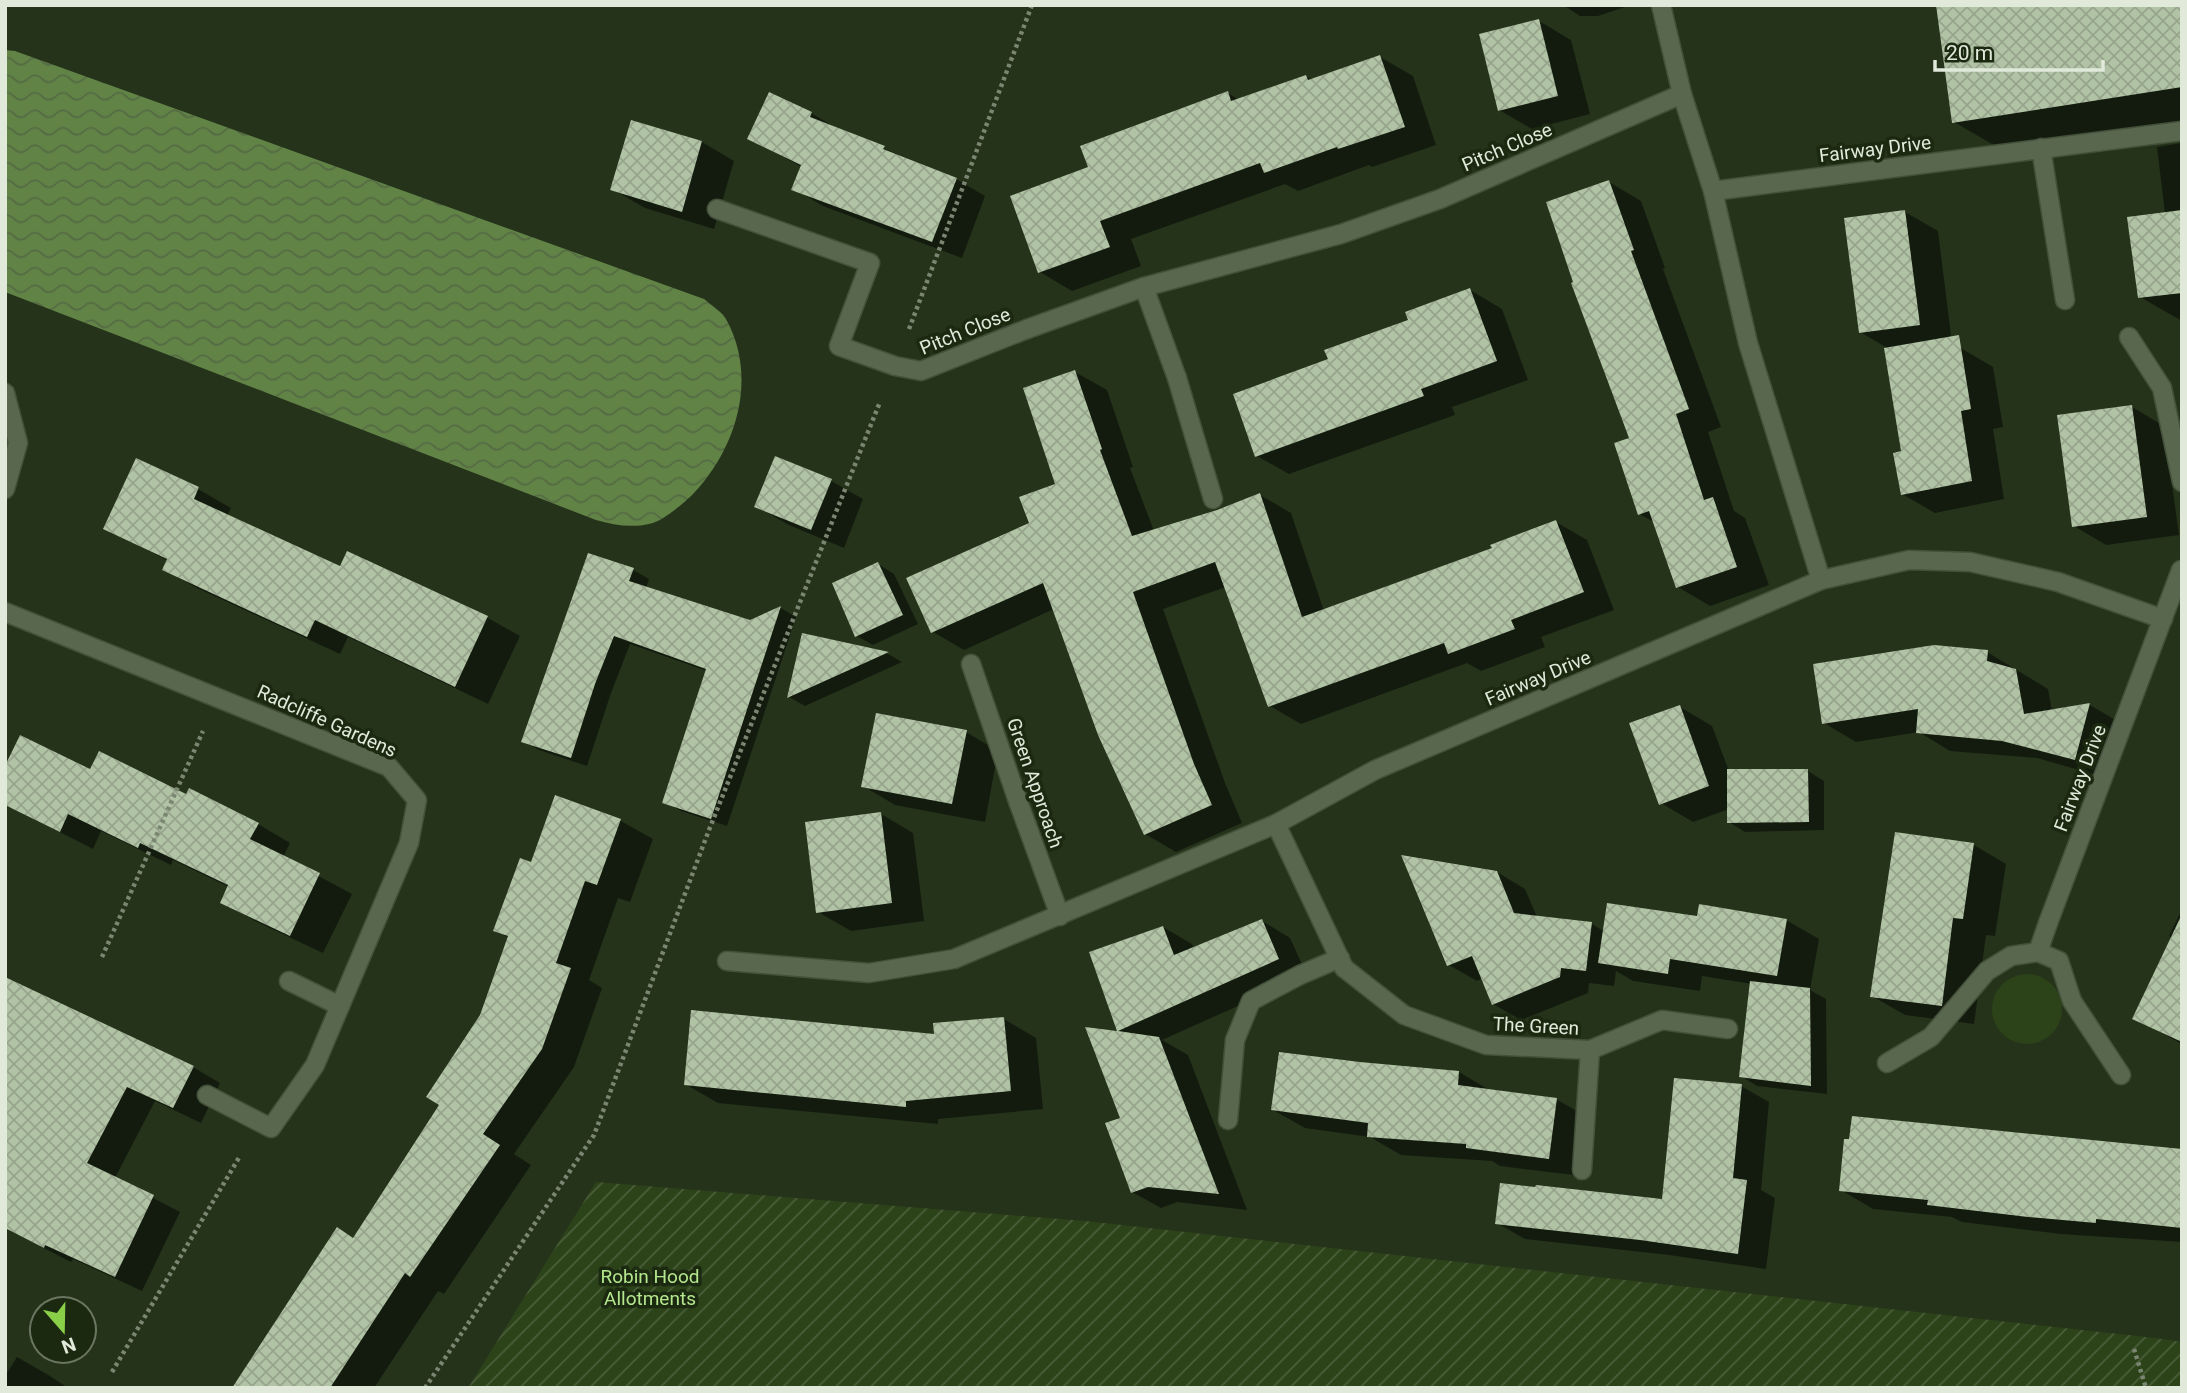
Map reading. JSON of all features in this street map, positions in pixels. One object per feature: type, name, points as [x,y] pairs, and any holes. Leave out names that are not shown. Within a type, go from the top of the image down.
[{"type":"street","points":[[1661,5],[1682,94],[1713,191],[1748,343],[1821,580]]},
{"type":"street","name":"Pitch Close","points":[[718,208],[870,263],[839,346],[895,366],[921,371],[1144,287],[1341,234],[1440,199],[1682,94]]},
{"type":"street","name":"Fairway Drive","points":[[1713,191],[2182,131]]},
{"type":"street","points":[[2041,148],[2065,300]]},
{"type":"street","points":[[1144,287],[1177,378],[1213,499]]},
{"type":"street","points":[[2129,337],[2162,388],[2182,482]]},
{"type":"street","points":[[5,393],[18,443],[5,489]]},
{"type":"street","name":"Fairway Drive","points":[[1276,824],[1376,770],[1821,580],[1909,560],[1970,562],[2057,582],[2163,619]]},
{"type":"street","name":"Fairway Drive","points":[[2038,952],[2181,568]]},
{"type":"street","name":"Radcliffe Gardens","points":[[5,612],[389,767],[417,800],[409,843],[315,1065],[271,1128],[260,1123]]},
{"type":"street","name":"Green Approach","points":[[971,664],[1060,916]]},
{"type":"street","points":[[727,961],[869,973],[954,959],[1276,824]]},
{"type":"street","name":"The Green","points":[[1276,824],[1342,963],[1404,1015],[1486,1045],[1590,1050],[1662,1020],[1728,1029]]},
{"type":"street","points":[[1887,1063],[1931,1037],[1987,971],[2011,956],[2038,952],[2059,961],[2072,1001],[2121,1074]]},
{"type":"street","points":[[1228,1120],[1235,1040],[1251,1002],[1300,975],[1342,963]]},
{"type":"street","points":[[289,981],[340,1006]]},
{"type":"street","name":"The Green","points":[[1582,1170],[1590,1050]]},
{"type":"street","points":[[207,1095],[260,1123]]},
{"type":"path","points":[[425,1388],[594,1135],[709,830],[895,366],[1032,5]]},
{"type":"path","points":[[102,957],[218,698]]},
{"type":"path","points":[[112,1372],[260,1123]]},
{"type":"path","points":[[2134,1349],[2146,1388]]},
{"type":"green space","points":[[2027,974],[2052,984],[2062,1009],[2052,1034],[2027,1044],[2002,1034],[1992,1009],[2002,984]]},
{"type":"green space","name":"Robin Hood Allotments","points":[[596,1182],[1085,1221],[2155,1338],[2182,1342],[2182,1388],[468,1388]]},
{"type":"water","points":[[5,50],[15,51],[704,299],[727,321],[741,366],[738,412],[721,456],[693,494],[660,520],[636,526],[609,523],[5,292]]},
{"type":"building","points":[[1936,5],[2182,5],[2182,87],[1952,123]]},
{"type":"building","points":[[1539,19],[1558,96],[1498,111],[1479,34]]},
{"type":"building","points":[[1380,55],[1405,127],[1264,173],[1260,163],[1100,221],[1110,247],[1038,273],[1010,196],[1088,167],[1080,146],[1228,91],[1231,101],[1306,75],[1308,80]]},
{"type":"building","points":[[769,92],[812,112],[810,117],[957,178],[932,242],[791,190],[801,165],[747,139]]},
{"type":"building","points":[[631,120],[702,141],[682,212],[610,190]]},
{"type":"building","points":[[1609,180],[1634,250],[1631,251],[1689,409],[1676,414],[1704,500],[1713,497],[1737,567],[1676,588],[1649,511],[1638,515],[1614,443],[1629,438],[1571,283],[1573,282],[1546,202]]},
{"type":"building","points":[[1905,210],[1920,325],[1859,333],[1844,218]]},
{"type":"building","points":[[2182,210],[2182,293],[2138,298],[2127,217]]},
{"type":"building","points":[[1470,288],[1497,361],[1421,389],[1424,396],[1255,457],[1233,394],[1328,359],[1324,350],[1408,320],[1405,312]]},
{"type":"building","points":[[1959,335],[1971,409],[1961,411],[1972,481],[1901,495],[1893,453],[1901,451],[1884,348]]},
{"type":"building","points":[[1075,370],[1102,449],[1100,450],[1132,536],[1217,510],[1260,493],[1302,617],[1492,548],[1490,545],[1556,520],[1584,592],[1511,620],[1515,629],[1448,654],[1444,643],[1268,707],[1215,562],[1133,592],[1194,764],[1212,805],[1144,835],[1098,735],[1043,583],[931,633],[906,578],[1029,523],[1019,497],[1055,484],[1023,388]]},
{"type":"building","points":[[2132,405],[2147,517],[2072,527],[2057,415]]},
{"type":"building","points":[[775,456],[832,479],[811,530],[754,507]]},
{"type":"building","points":[[136,458],[199,487],[194,499],[340,566],[347,551],[488,616],[455,687],[315,620],[307,637],[162,570],[167,559],[103,529]]},
{"type":"building","points":[[588,553],[634,568],[629,581],[750,620],[781,606],[711,819],[662,803],[706,669],[614,636],[571,758],[521,742]]},
{"type":"building","points":[[878,562],[903,615],[855,637],[832,583]]},
{"type":"building","points":[[802,633],[889,652],[787,698]]},
{"type":"building","points":[[1934,645],[1988,650],[1987,661],[2016,669],[2024,714],[2090,703],[2075,760],[2002,741],[1916,733],[1918,709],[1822,724],[1813,664]]},
{"type":"building","points":[[1680,705],[1709,786],[1659,805],[1629,723]]},
{"type":"building","points":[[876,713],[967,730],[952,804],[861,787]]},
{"type":"building","points":[[20,735],[90,769],[99,751],[186,794],[189,788],[259,823],[250,839],[320,873],[290,936],[220,903],[228,885],[140,843],[138,848],[68,814],[60,832],[5,805],[5,766]]},
{"type":"building","points":[[1727,769],[1808,769],[1809,822],[1727,823]]},
{"type":"building","points":[[555,795],[621,819],[597,885],[585,881],[556,963],[571,968],[542,1049],[483,1134],[500,1145],[410,1277],[405,1273],[330,1388],[232,1388],[337,1227],[353,1238],[439,1105],[426,1097],[480,1015],[508,936],[493,931],[520,858],[531,862]]},
{"type":"building","points":[[881,812],[892,903],[816,913],[805,822]]},
{"type":"building","points":[[1895,832],[1974,843],[1963,919],[1953,918],[1942,1006],[1870,997]]},
{"type":"building","points":[[1401,855],[1497,871],[1514,913],[1592,922],[1586,971],[1561,968],[1560,977],[1492,1005],[1472,956],[1447,966]]},
{"type":"building","points":[[1607,903],[1697,916],[1699,904],[1787,919],[1777,976],[1670,959],[1668,974],[1598,963]]},
{"type":"building","points":[[2182,914],[2182,1042],[2132,1019]]},
{"type":"building","points":[[1262,919],[1279,959],[1118,1031],[1159,1037],[1219,1194],[1148,1187],[1131,1193],[1105,1123],[1120,1118],[1085,1027],[1117,1031],[1089,952],[1163,926],[1174,955]]},
{"type":"building","points":[[5,977],[194,1066],[173,1108],[127,1087],[87,1163],[154,1195],[115,1277],[45,1245],[44,1248],[5,1228]]},
{"type":"building","points":[[1750,981],[1810,988],[1811,1086],[1739,1077]]},
{"type":"building","points":[[691,1010],[934,1034],[933,1023],[1004,1017],[1011,1091],[906,1101],[906,1107],[684,1085]]},
{"type":"building","points":[[1279,1052],[1459,1071],[1458,1085],[1557,1098],[1549,1159],[1466,1148],[1466,1144],[1367,1137],[1368,1123],[1271,1110]]},
{"type":"building","points":[[1674,1078],[1742,1084],[1733,1178],[1747,1180],[1738,1254],[1495,1224],[1500,1183],[1662,1199]]},
{"type":"building","points":[[1852,1116],[2182,1149],[2182,1228],[2096,1219],[2096,1223],[2028,1217],[1927,1205],[1928,1200],[1839,1191],[1844,1139],[1849,1139]]}]
